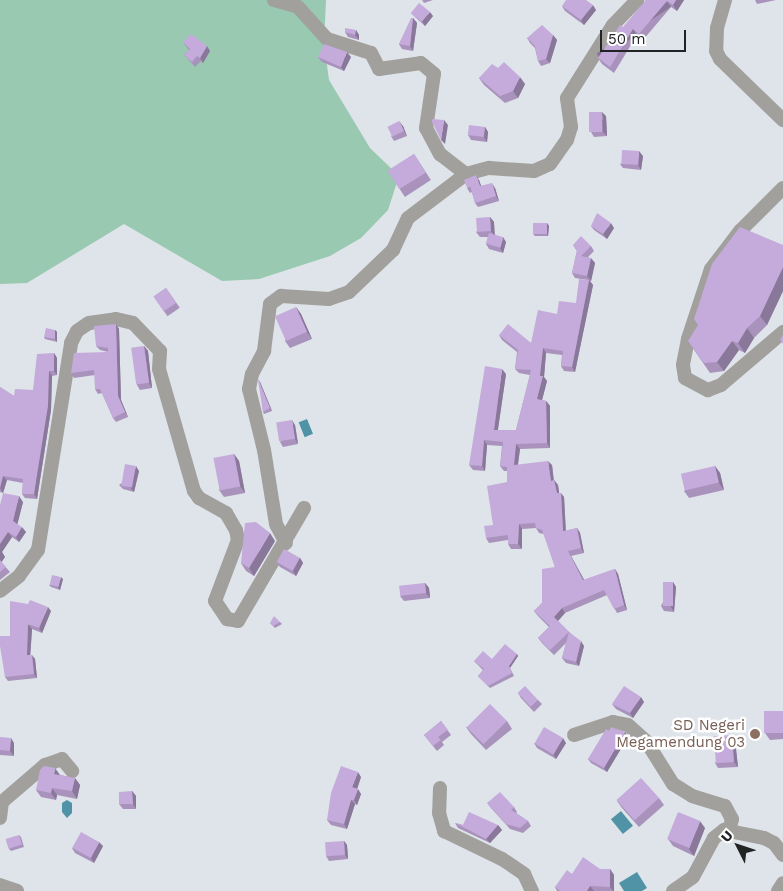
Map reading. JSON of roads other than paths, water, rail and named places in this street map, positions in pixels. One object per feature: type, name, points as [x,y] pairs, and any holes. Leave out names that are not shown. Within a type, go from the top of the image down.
[{"type":"street","points":[[274,0],[298,7],[327,39],[371,54],[379,69],[421,63],[434,74],[426,128],[440,154],[466,174]]},
{"type":"street","points":[[286,543],[276,524],[264,450],[249,389],[252,374],[264,350],[270,304],[281,296],[329,299],[349,292],[393,250],[408,218],[466,174],[489,168],[534,171],[550,164],[568,140],[571,127],[566,105],[567,98],[614,25],[637,0]]},
{"type":"street","points":[[726,0],[717,28],[716,51],[720,59],[783,120]]},
{"type":"street","points":[[783,188],[740,231],[711,269],[688,339],[683,366],[685,378],[708,390],[721,385],[783,332]]},
{"type":"street","points":[[0,591],[19,576],[38,550],[71,343],[77,331],[89,323],[116,319],[133,323],[160,350],[159,369],[194,491],[199,498],[226,513],[236,530],[238,540],[215,601],[227,618],[238,621],[286,543],[304,508]]},
{"type":"street","points":[[574,735],[613,722],[628,725],[646,741],[673,784],[692,796],[726,806],[732,819],[729,831]]},
{"type":"street","points":[[0,818],[1,796],[50,762],[62,759],[72,771]]},
{"type":"street","points":[[440,788],[439,813],[444,831],[502,859],[524,874],[532,891]]},
{"type":"street","points":[[674,891],[693,878],[714,838],[724,830],[764,838],[774,843],[783,855]]},
{"type":"street","points":[[778,891],[783,883]]},
{"type":"street","points":[[0,885],[17,891]]},
{"type":"water","points":[[307,419],[313,434],[305,437],[299,422]]},
{"type":"water","points":[[67,800],[72,803],[72,813],[67,818],[62,812],[62,803]]},
{"type":"water","points":[[621,811],[633,826],[623,834],[611,819]]},
{"type":"water","points":[[637,872],[647,888],[642,891],[624,891],[619,883]]},
{"type":"place","name":"SD Negeri Megamendung 03","points":[[755,734]]}]
